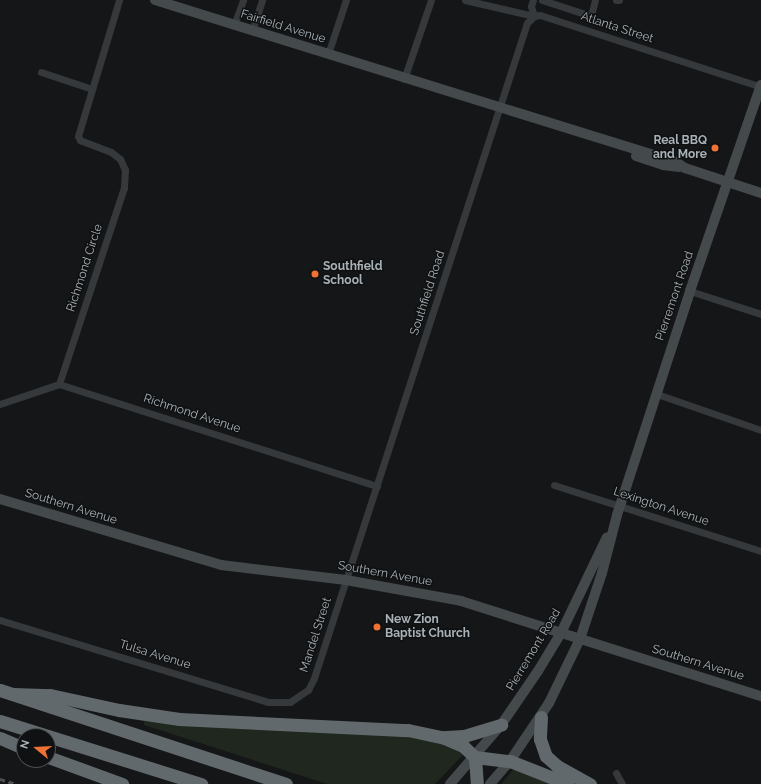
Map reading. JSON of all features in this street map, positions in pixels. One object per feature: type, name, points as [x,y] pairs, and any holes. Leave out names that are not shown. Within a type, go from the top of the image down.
[{"type":"highway","points":[[0,690],[286,784]]},
{"type":"highway","points":[[13,694],[50,695],[119,710],[179,719],[387,728],[442,737],[464,736],[501,725]]},
{"type":"highway","points":[[540,717],[540,739],[546,756],[557,766],[590,784]]},
{"type":"highway","points":[[0,721],[201,784]]},
{"type":"highway","points":[[442,737],[463,746],[475,757],[510,760],[568,784]]},
{"type":"highway","points":[[0,738],[16,745]]},
{"type":"highway","points":[[475,757],[477,784]]},
{"type":"highway","points":[[56,760],[122,784]]},
{"type":"street","points":[[40,72],[92,89],[119,0]]},
{"type":"street","name":"Fairfield Avenue","points":[[155,0],[593,138],[604,145],[663,165],[685,168],[761,193]]},
{"type":"street","points":[[234,26],[243,0]]},
{"type":"street","points":[[252,31],[262,0]]},
{"type":"street","points":[[328,54],[346,0]]},
{"type":"street","points":[[404,78],[431,0]]},
{"type":"street","name":"Atlanta Street","points":[[464,0],[534,16],[540,15],[761,86]]},
{"type":"street","points":[[533,0],[531,6],[534,16]]},
{"type":"street","points":[[542,0],[591,16],[595,0]]},
{"type":"street","name":"Southfield Road","points":[[346,580],[527,23],[534,16]]},
{"type":"street","name":"Pierremont Road","points":[[490,784],[510,760],[540,717],[567,669],[580,639],[602,573],[620,505],[656,394],[761,86]]},
{"type":"street","name":"Richmond Circle","points":[[59,384],[124,188],[125,170],[120,159],[111,152],[79,138],[78,131],[92,89]]},
{"type":"street","points":[[690,291],[761,314]]},
{"type":"street","points":[[0,404],[59,384]]},
{"type":"street","name":"Richmond Avenue","points":[[59,384],[377,486]]},
{"type":"street","points":[[656,394],[761,430]]},
{"type":"street","name":"Lexington Avenue","points":[[554,485],[761,551]]},
{"type":"street","name":"Southern Avenue","points":[[0,499],[221,565],[346,580],[461,601],[761,696]]},
{"type":"street","name":"Pierremont Road","points":[[450,784],[475,757],[501,725],[561,633],[617,515]]},
{"type":"street","name":"Mandel Street","points":[[303,695],[314,678],[346,580]]},
{"type":"street","name":"Tulsa Avenue","points":[[0,620],[268,702],[290,702],[303,695]]},
{"type":"street","points":[[616,773],[622,784]]},
{"type":"shaded area","points":[[144,721],[408,734],[436,741],[456,749],[463,755],[435,784],[327,784],[144,725]]},
{"type":"shaded area","points":[[516,766],[558,784],[501,784]]},
{"type":"railway","points":[[0,779],[16,784]]},
{"type":"place","name":"Real BBQ and More","points":[[715,148]]},
{"type":"place","name":"Southfield School","points":[[315,274]]},
{"type":"place","name":"New Zion Baptist Church","points":[[377,627]]}]
